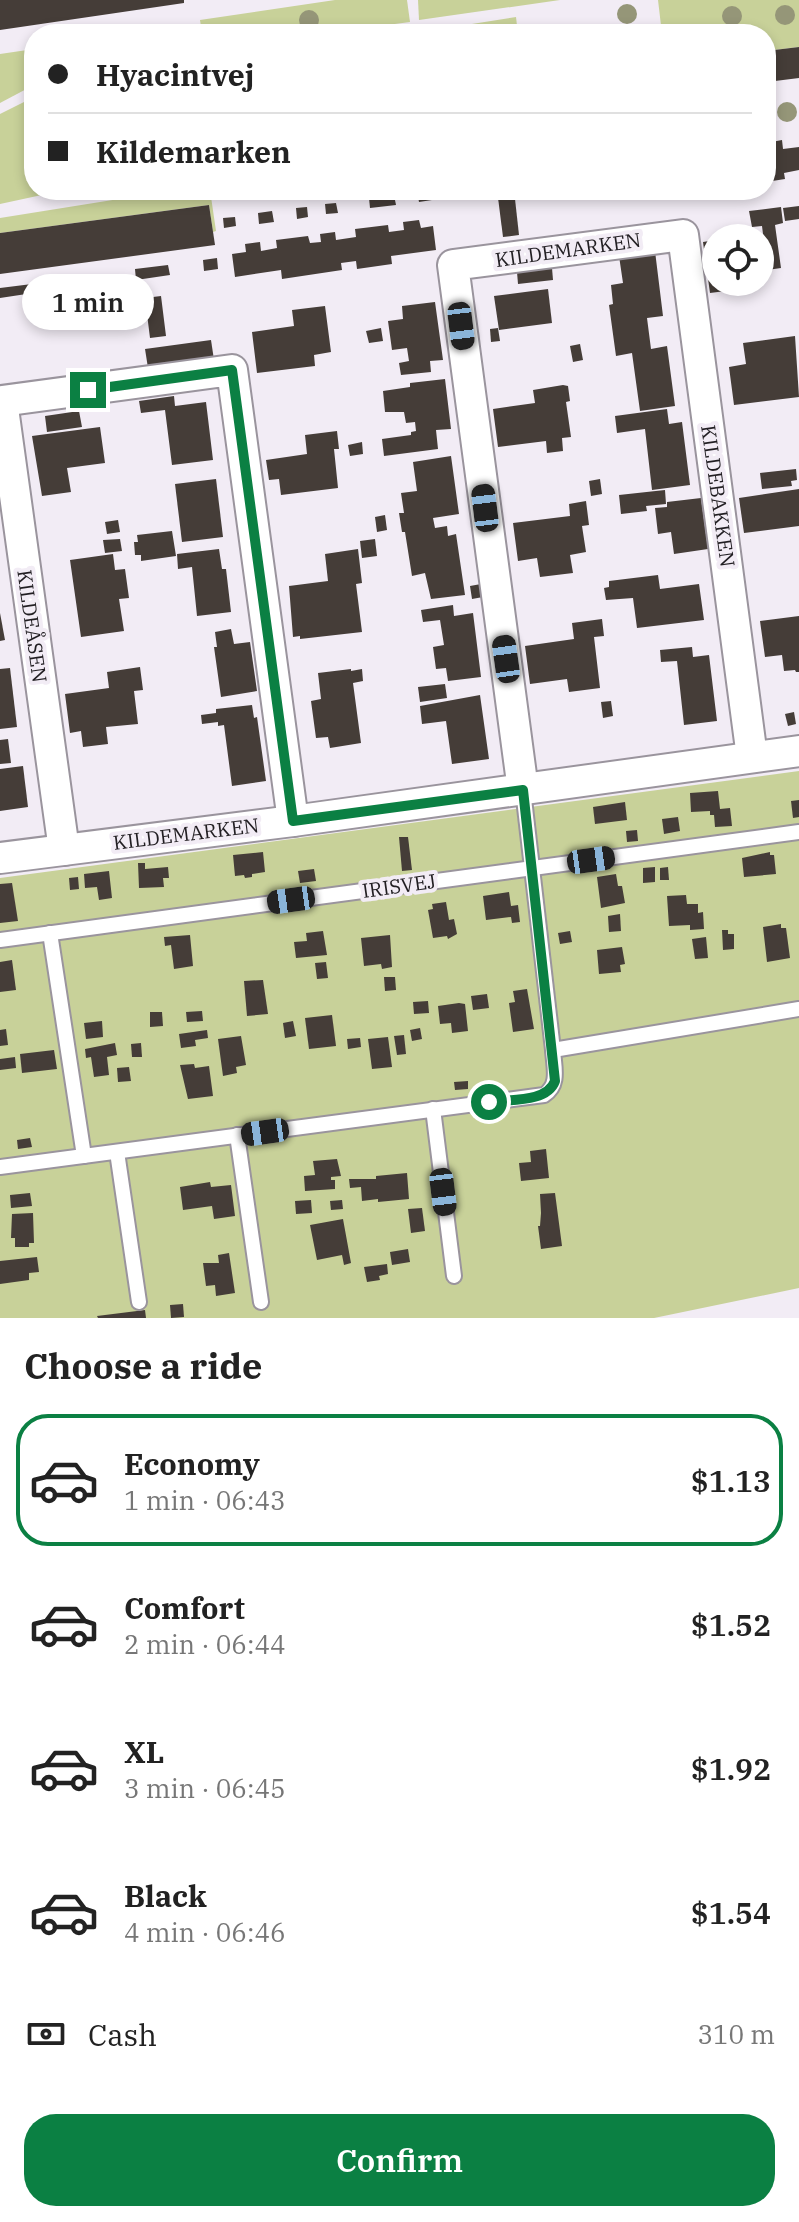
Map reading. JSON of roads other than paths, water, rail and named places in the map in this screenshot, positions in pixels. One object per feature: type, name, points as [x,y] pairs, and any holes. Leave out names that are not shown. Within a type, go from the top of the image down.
[{"type":"street","name":"KILDEMARKEN","points":[[523,790],[453,265],[683,235]]},
{"type":"street","name":"KILDEBAKKEN","points":[[683,235],[752,757]]},
{"type":"street","name":"KILDEÅSEN","points":[[64,850],[2,401],[232,370],[293,821]]},
{"type":"street","name":"KILDEMARKEN","points":[[0,858],[799,751]]},
{"type":"lane","points":[[0,1167],[544,1095],[552,1090],[555,1081],[553,1050],[523,790]]},
{"type":"lane","name":"IRISVEJ","points":[[0,940],[799,832]]},
{"type":"lane","points":[[50,933],[84,1156]]},
{"type":"lane","points":[[553,1050],[799,1009]]},
{"type":"lane","points":[[433,1109],[454,1276]]},
{"type":"lane","points":[[237,1135],[261,1302]]},
{"type":"lane","points":[[117,1152],[139,1302]]}]
